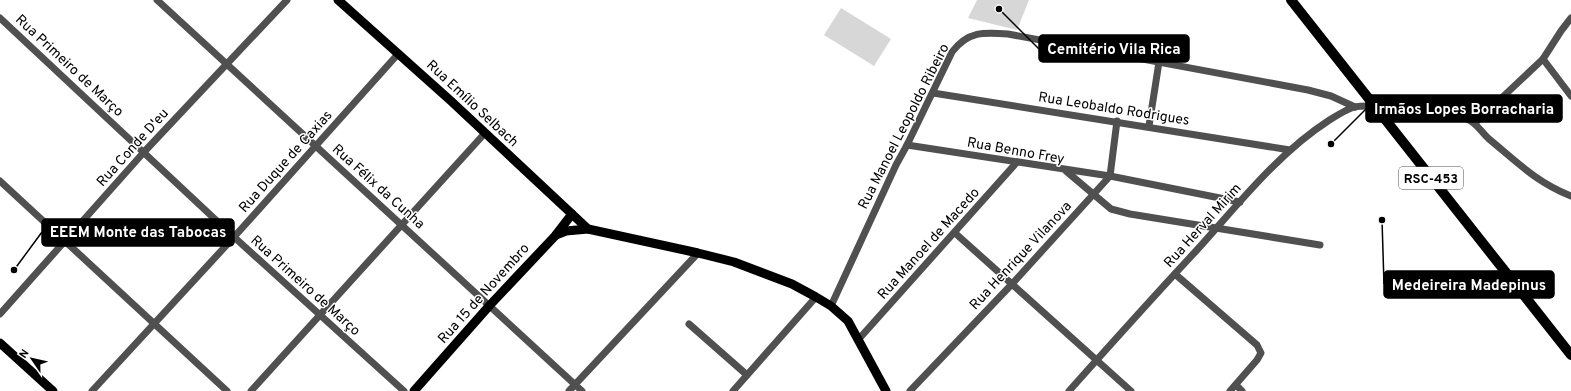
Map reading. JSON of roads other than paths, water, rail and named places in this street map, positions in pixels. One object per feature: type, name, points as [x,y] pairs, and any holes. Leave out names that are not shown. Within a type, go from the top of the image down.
[{"type":"highway","name":"RSC-453","points":[[1292,0],[1571,355]]},
{"type":"main road","name":"Rua Emílio Selbach","points":[[338,0],[485,133],[588,229]]},
{"type":"main road","name":"Rua 15 de Novembro","points":[[414,391],[490,305],[555,236],[572,214]]},
{"type":"main road","points":[[555,236],[566,231],[588,229],[734,262],[792,284],[831,306],[848,321],[886,391]]},
{"type":"main road","points":[[0,343],[54,391]]},
{"type":"street","name":"Rua Félix da Cunha","points":[[157,0],[582,391]]},
{"type":"street","name":"Rua Conde D'eu","points":[[0,314],[144,152],[286,0]]},
{"type":"street","name":"Rua Primeiro de Março","points":[[0,18],[234,237],[404,391]]},
{"type":"street","points":[[1571,18],[1543,59],[1475,123],[1484,135],[1532,176],[1552,188],[1571,196]]},
{"type":"street","name":"Rua Manoel Leopoldo Ribeiro","points":[[831,306],[896,165],[952,52],[959,42],[970,36],[988,32],[1008,34],[1308,90],[1331,96],[1355,107]]},
{"type":"street","name":"Rua Duque de Caxias","points":[[92,391],[234,237],[398,54]]},
{"type":"street","points":[[1543,59],[1571,96]]},
{"type":"street","points":[[1149,126],[1159,62]]},
{"type":"street","name":"Rua Leobaldo Rodrigues","points":[[933,93],[1149,126],[1290,150]]},
{"type":"street","name":"Rua Herval Mirim","points":[[1069,391],[1240,202],[1290,150],[1316,129],[1343,112],[1355,107],[1375,106],[1451,115],[1475,123]]},
{"type":"street","points":[[1110,176],[1117,121]]},
{"type":"street","points":[[251,391],[485,133]]},
{"type":"street","name":"Rua Benno Frey","points":[[907,145],[1066,170],[1110,208],[1130,214],[1320,245]]},
{"type":"street","name":"Rua Manoel de Macedo","points":[[858,340],[1017,162]]},
{"type":"street","points":[[1066,170],[1110,176],[1240,202]]},
{"type":"street","name":"Rua Henrique Vilanova","points":[[910,391],[1012,284],[1110,176]]},
{"type":"street","points":[[0,181],[227,391]]},
{"type":"street","points":[[955,233],[1131,391]]},
{"type":"street","points":[[569,391],[698,253]]},
{"type":"street","points":[[1175,274],[1257,345],[1261,353],[1257,360],[1230,391]]},
{"type":"street","points":[[732,391],[816,297]]},
{"type":"street","points":[[690,324],[747,375]]},
{"type":"street","points":[[1236,385],[1242,391]]},
{"type":"place","name":"Cemitério Vila Rica","points":[[999,9]]},
{"type":"place","name":"Irmãos Lopes Borracharia","points":[[1331,144]]},
{"type":"place","name":"Medeireira Madepinus","points":[[1382,220]]},
{"type":"place","name":"EEEM Monte das Tabocas","points":[[14,270]]}]
